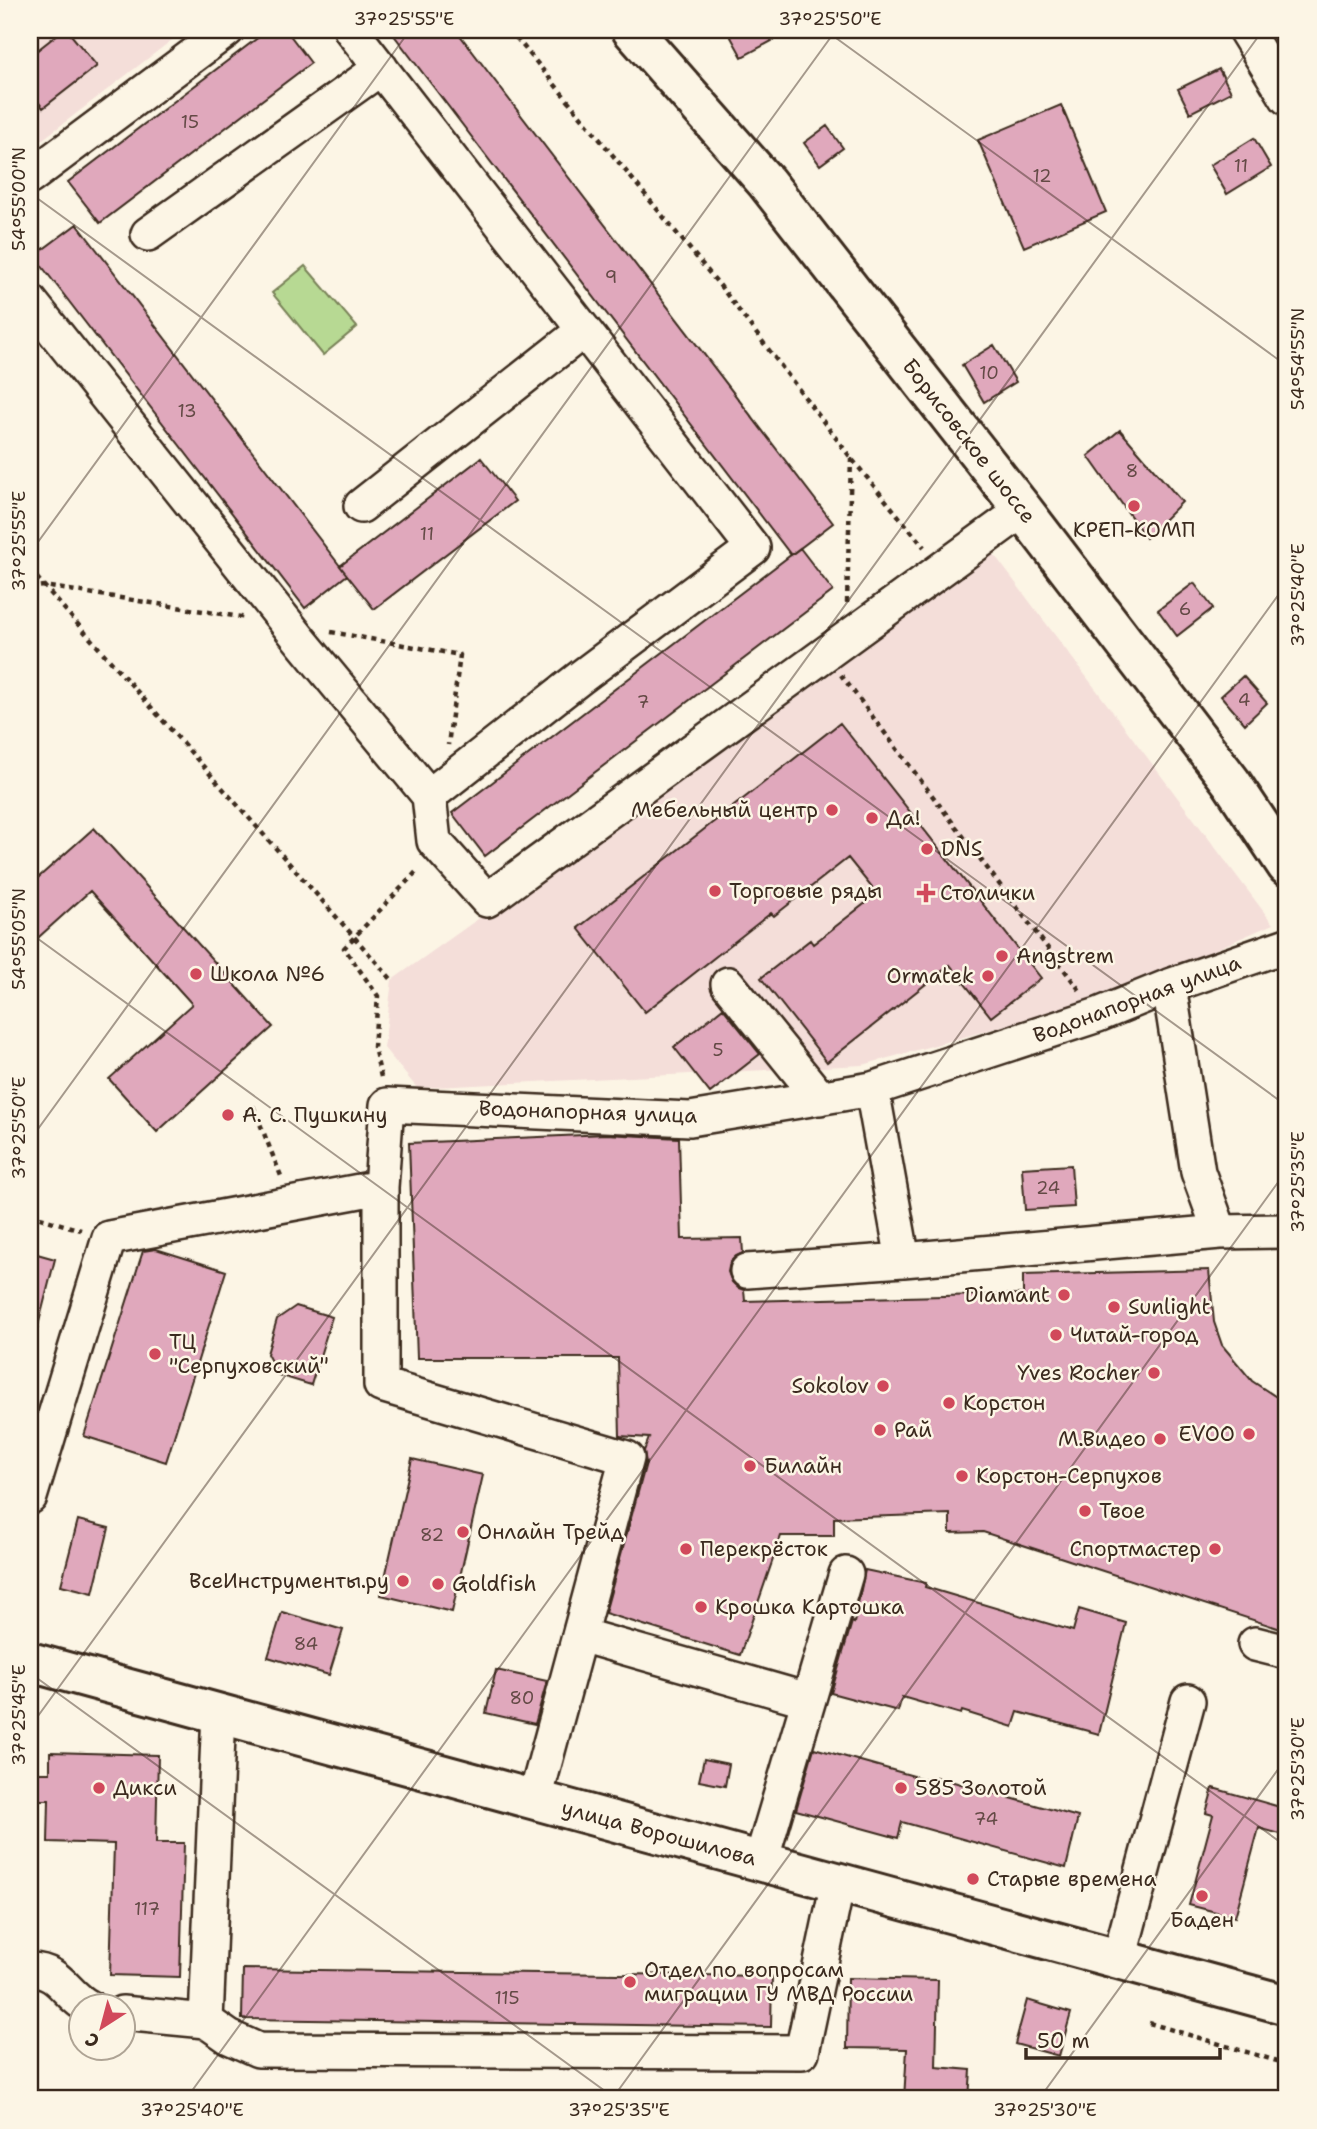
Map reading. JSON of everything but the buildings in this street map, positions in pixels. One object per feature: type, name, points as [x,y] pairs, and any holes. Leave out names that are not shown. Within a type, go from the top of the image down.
[{"type":"main road","name":"Борисовское шоссе","points":[[632,30],[766,182],[1023,510],[1231,782],[1287,866]]},
{"type":"main road","name":"улица Ворошилова","points":[[30,1662],[1287,2005]]},
{"type":"street","points":[[30,177],[227,30]]},
{"type":"street","points":[[351,30],[753,548],[581,677],[429,796]]},
{"type":"street","points":[[1245,30],[1287,98]]},
{"type":"street","points":[[148,234],[381,68]]},
{"type":"street","points":[[30,301],[300,641],[429,796],[434,841],[487,900],[1023,510]]},
{"type":"street","points":[[361,506],[584,330]]},
{"type":"street","name":"Водонапорная улица","points":[[387,1105],[690,1119],[872,1089],[1098,1015],[1169,986],[1287,944]]},
{"type":"street","points":[[728,984],[820,1098]]},
{"type":"street","points":[[1169,986],[1198,1172],[1220,1232]]},
{"type":"street","points":[[872,1089],[903,1260]]},
{"type":"street","points":[[387,1105],[382,1187],[381,1385],[627,1458],[535,1799]]},
{"type":"street","points":[[30,1497],[109,1238],[382,1187]]},
{"type":"street","points":[[747,1271],[1220,1232],[1287,1231]]},
{"type":"street","points":[[761,1861],[846,1574]]},
{"type":"street","points":[[580,1634],[808,1700]]},
{"type":"street","points":[[1255,1644],[1287,1652]]},
{"type":"street","points":[[1119,1959],[1188,1701]]},
{"type":"street","points":[[206,2021],[219,1712]]},
{"type":"street","points":[[136,2015],[206,2021],[229,2037],[258,2050],[802,2052],[838,1882]]},
{"type":"street","points":[[30,1970],[55,1976],[71,1993]]},
{"type":"path","points":[[510,30],[721,287],[851,458],[942,569]]},
{"type":"path","points":[[851,458],[836,647],[1098,1015]]},
{"type":"path","points":[[30,570],[392,980]]},
{"type":"path","points":[[30,588],[44,586]]},
{"type":"path","points":[[387,1105],[374,1047],[378,996],[344,948],[440,847]]},
{"type":"path","points":[[253,1106],[292,1203]]},
{"type":"path","points":[[30,1215],[109,1238]]},
{"type":"path","points":[[1149,2023],[1287,2064]]},
{"type":"shaded area","points":[[30,30],[185,30],[30,149]]},
{"type":"shaded area","points":[[993,553],[1273,924],[1105,998],[863,1065],[417,1088],[384,1048],[392,980]]},
{"type":"green space","points":[[305,266],[357,327],[323,355],[272,293]]},
{"type":"place","name":"КРЕП-КОМП","points":[[1134,506]]},
{"type":"place","name":"Мебельный центр","points":[[832,810]]},
{"type":"place","name":"Да!","points":[[872,818]]},
{"type":"place","name":"DNS","points":[[927,849]]},
{"type":"place","name":"Торговые ряды","points":[[715,891]]},
{"type":"place","name":"Столички","points":[[926,893]]},
{"type":"place","name":"Angstrem","points":[[1002,956]]},
{"type":"place","name":"Школа №6","points":[[196,974]]},
{"type":"place","name":"Ormatek","points":[[988,976]]},
{"type":"place","name":"А. С. Пушкину","points":[[228,1115]]},
{"type":"place","name":"Diamant","points":[[1064,1295]]},
{"type":"place","name":"Sunlight","points":[[1114,1307]]},
{"type":"place","name":"Читай-город","points":[[1056,1335]]},
{"type":"place","name":"ТЦ \"Серпуховский\"","points":[[155,1354]]},
{"type":"place","name":"Yves Rocher","points":[[1154,1373]]},
{"type":"place","name":"Sokolov","points":[[883,1386]]},
{"type":"place","name":"Корстон","points":[[949,1403]]},
{"type":"place","name":"Рай","points":[[880,1430]]},
{"type":"place","name":"EVOO","points":[[1249,1434]]},
{"type":"place","name":"М.Видео","points":[[1160,1439]]},
{"type":"place","name":"Билайн","points":[[750,1466]]},
{"type":"place","name":"Корстон-Серпухов","points":[[962,1476]]},
{"type":"place","name":"Твое","points":[[1085,1511]]},
{"type":"place","name":"Онлайн Трейд","points":[[463,1532]]},
{"type":"place","name":"Перекрёсток","points":[[686,1549]]},
{"type":"place","name":"Спортмастер","points":[[1215,1549]]},
{"type":"place","name":"ВсеИнструменты.ру","points":[[403,1581]]},
{"type":"place","name":"Goldfish","points":[[438,1584]]},
{"type":"place","name":"Крошка Картошка","points":[[701,1607]]},
{"type":"place","name":"Дикси","points":[[99,1788]]},
{"type":"place","name":"585 Золотой","points":[[901,1788]]},
{"type":"place","name":"Старые времена","points":[[973,1879]]},
{"type":"place","name":"Баден","points":[[1202,1896]]},
{"type":"place","name":"Отдел по вопросам миграции ГУ МВД России","points":[[630,1982]]}]
